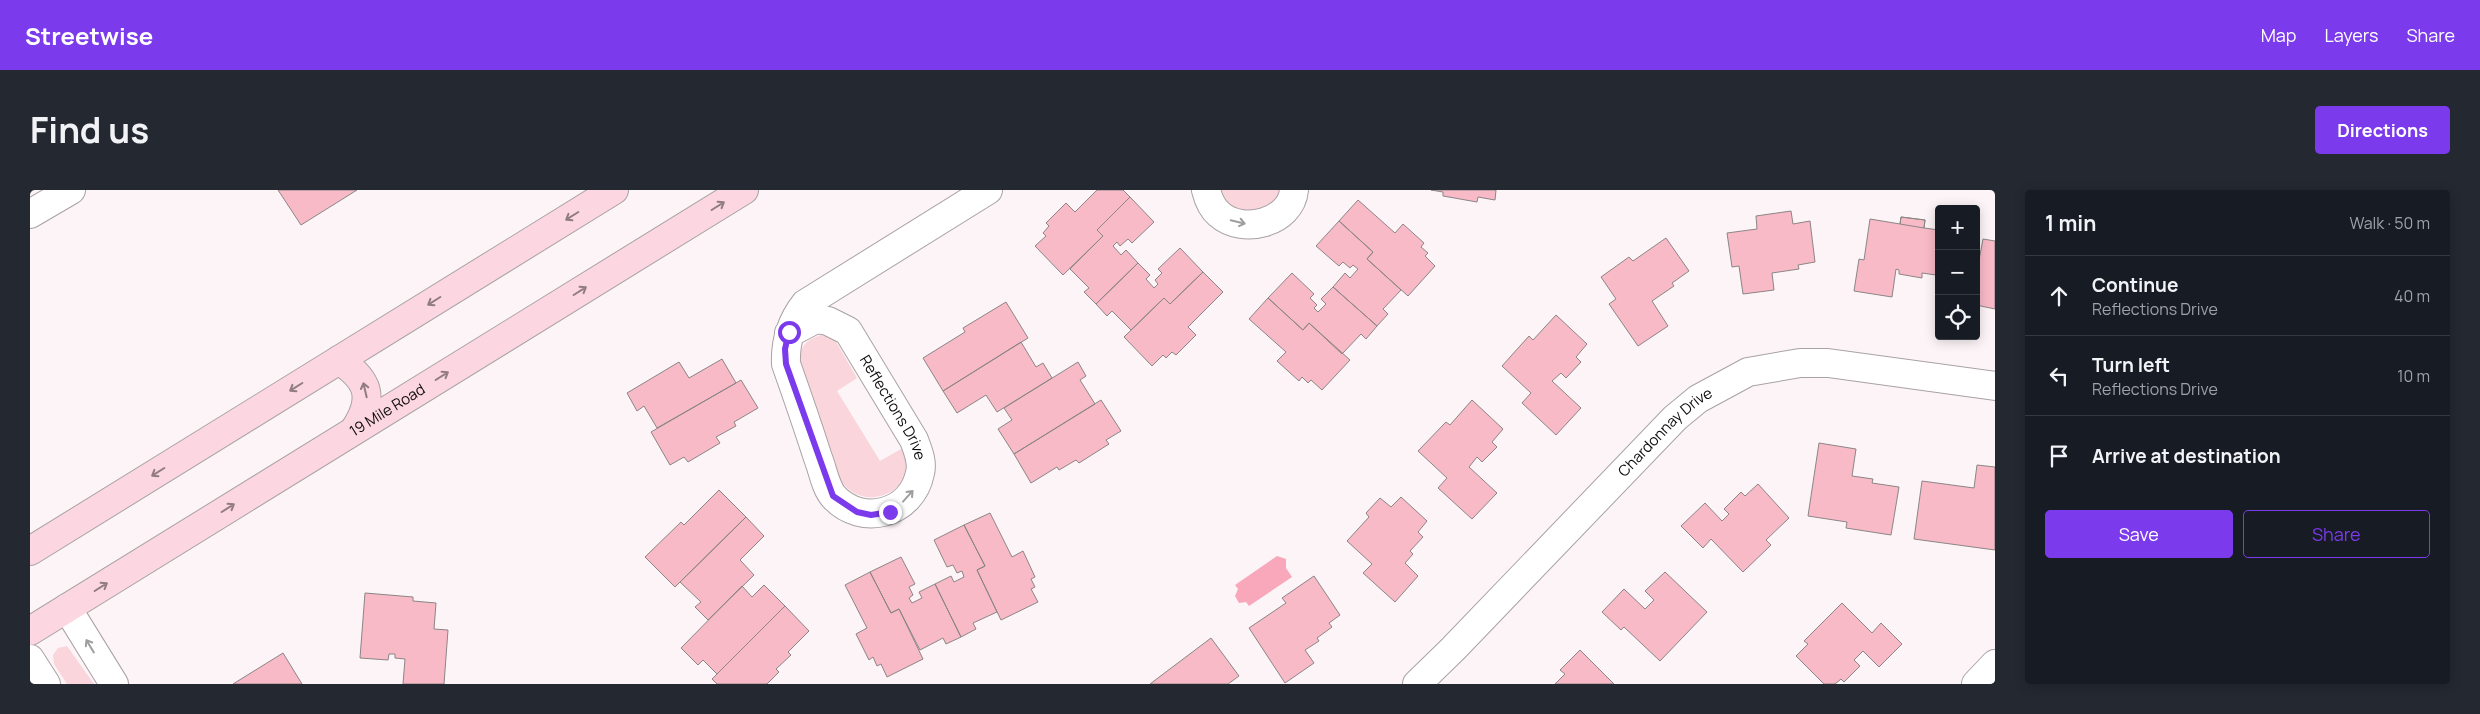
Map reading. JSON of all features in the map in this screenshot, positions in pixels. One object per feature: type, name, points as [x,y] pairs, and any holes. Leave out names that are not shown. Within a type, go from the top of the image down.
[{"type":"main road","points":[[31,549],[614,190]]},
{"type":"main road","name":"19 Mile Road","points":[[30,630],[744,190]]},
{"type":"main road","points":[[340,360],[358,374],[367,394],[366,406],[355,429]]},
{"type":"street","points":[[30,214],[71,190]]},
{"type":"street","name":"Reflections Drive","points":[[824,292],[914,440],[920,457],[921,472],[915,488],[903,502],[890,512],[871,515],[857,512],[833,496],[786,364],[785,349],[789,332],[795,318],[805,304],[824,292],[988,190]]},
{"type":"street","points":[[1206,190],[1209,200],[1219,214],[1232,222],[1249,225],[1261,224],[1279,216],[1289,204],[1294,190]]},
{"type":"street","points":[[789,332],[816,319],[828,321],[848,331]]},
{"type":"street","name":"Chardonnay Drive","points":[[1417,684],[1454,649],[1675,418],[1721,385],[1748,372],[1800,363],[1828,363],[1995,386]]},
{"type":"street","points":[[67,608],[114,684]]},
{"type":"street","points":[[30,659],[46,684]]},
{"type":"street","points":[[1976,684],[1995,664]]},
{"type":"shaded area","points":[[1217,190],[1281,190],[1273,204],[1260,212],[1252,213],[1236,210],[1229,206]]},
{"type":"shaded area","points":[[824,334],[835,340],[857,378],[837,391],[880,461],[901,449],[906,463],[905,475],[898,486],[888,493],[876,497],[862,496],[850,490],[839,478],[799,360],[801,350],[806,343]]},
{"type":"shaded area","points":[[1277,556],[1286,559],[1286,568],[1292,577],[1249,606],[1246,602],[1239,603],[1235,596],[1238,589],[1235,585]]},
{"type":"shaded area","points":[[67,646],[94,684],[67,684],[54,664],[53,655],[58,648]]},
{"type":"building","points":[[278,190],[357,190],[301,225]]},
{"type":"building","points":[[1097,190],[1123,190],[1130,197],[1097,230],[1103,236],[1063,275],[1035,246],[1046,236],[1043,233],[1049,226],[1046,223],[1066,203],[1075,212]]},
{"type":"building","points":[[1431,190],[1496,190],[1495,200],[1478,197],[1477,202],[1443,196],[1443,192]]},
{"type":"building","points":[[1130,197],[1154,222],[1132,243],[1128,239],[1120,246],[1117,242],[1113,246],[1121,255],[1126,250],[1138,263],[1096,304],[1084,292],[1089,288],[1070,269],[1103,236],[1097,230]]},
{"type":"building","points":[[1358,200],[1395,233],[1403,224],[1424,243],[1421,247],[1428,253],[1425,256],[1435,266],[1408,296],[1367,259],[1373,252],[1339,221]]},
{"type":"building","points":[[1791,211],[1793,224],[1810,221],[1815,262],[1798,265],[1799,269],[1772,273],[1774,290],[1743,294],[1739,266],[1732,267],[1727,233],[1757,229],[1756,216]]},
{"type":"building","points":[[1901,217],[1925,220],[1924,228],[1935,229],[1935,275],[1922,273],[1922,278],[1899,274],[1899,270],[1896,269],[1892,297],[1854,291],[1859,259],[1864,260],[1870,219],[1900,224]]},
{"type":"building","points":[[1901,217],[1925,220],[1924,228],[1900,224]]},
{"type":"building","points":[[1339,221],[1373,252],[1367,259],[1401,290],[1383,309],[1388,314],[1377,326],[1333,287],[1345,273],[1350,278],[1358,269],[1353,265],[1350,268],[1343,262],[1339,266],[1316,246]]},
{"type":"building","points":[[1666,238],[1689,271],[1672,283],[1674,286],[1652,301],[1668,326],[1638,346],[1609,304],[1616,299],[1601,277],[1629,257],[1633,261]]},
{"type":"building","points":[[1983,239],[1995,241],[1995,309],[1980,306],[1980,255]]},
{"type":"building","points":[[1180,248],[1203,272],[1170,304],[1164,298],[1131,330],[1112,311],[1107,316],[1096,304],[1138,263],[1150,275],[1146,279],[1154,288],[1158,284],[1155,280],[1162,273],[1158,269]]},
{"type":"building","points":[[1203,272],[1223,292],[1188,327],[1196,335],[1176,355],[1172,352],[1166,358],[1163,355],[1152,366],[1124,337],[1164,298],[1170,304]]},
{"type":"building","points":[[1292,273],[1314,294],[1310,298],[1317,305],[1314,308],[1318,312],[1326,304],[1321,299],[1333,287],[1377,326],[1366,339],[1361,334],[1342,354],[1309,323],[1303,330],[1268,298]]},
{"type":"building","points":[[1268,298],[1303,330],[1309,323],[1350,360],[1322,390],[1311,380],[1308,383],[1302,377],[1299,381],[1277,361],[1286,352],[1249,319]]},
{"type":"building","points":[[1006,302],[1028,338],[943,391],[923,358],[965,332],[963,328]]},
{"type":"building","points":[[1556,315],[1587,344],[1576,357],[1581,362],[1566,378],[1561,373],[1552,381],[1581,408],[1556,435],[1522,403],[1531,393],[1502,366],[1529,336],[1533,340]]},
{"type":"building","points":[[1021,342],[1036,367],[1043,363],[1052,378],[997,412],[986,395],[957,413],[943,391]]},
{"type":"building","points":[[722,359],[736,383],[657,428],[644,406],[637,411],[627,393],[679,362],[689,378]]},
{"type":"building","points":[[1078,362],[1086,376],[1080,380],[1095,404],[1014,454],[998,429],[1012,420],[1004,408]]},
{"type":"building","points":[[741,380],[758,408],[734,422],[736,426],[716,437],[720,443],[688,462],[684,457],[670,465],[651,432]]},
{"type":"building","points":[[1101,400],[1121,431],[1106,440],[1109,444],[1079,463],[1076,460],[1059,470],[1057,467],[1031,483],[1014,454]]},
{"type":"building","points":[[1472,400],[1503,429],[1492,442],[1497,447],[1482,462],[1477,457],[1469,467],[1497,493],[1472,519],[1438,488],[1447,478],[1418,451],[1446,422],[1450,425]]},
{"type":"building","points":[[1819,443],[1856,449],[1852,476],[1873,479],[1872,483],[1899,487],[1891,535],[1846,528],[1847,522],[1808,516]]},
{"type":"building","points":[[1977,465],[1995,467],[1995,550],[1914,539],[1922,481],[1974,488]]},
{"type":"building","points":[[1758,484],[1789,518],[1766,540],[1771,545],[1743,572],[1711,539],[1703,548],[1681,526],[1705,503],[1722,521],[1729,514],[1724,509],[1741,492],[1745,496]]},
{"type":"building","points":[[719,490],[746,517],[675,587],[645,557],[681,522],[684,525]]},
{"type":"building","points":[[1401,497],[1427,521],[1418,532],[1423,537],[1410,551],[1413,554],[1405,563],[1418,576],[1395,602],[1363,573],[1372,564],[1347,541],[1369,517],[1366,513],[1380,498],[1391,507]]},
{"type":"building","points":[[990,513],[1012,557],[1023,551],[1035,577],[1031,579],[1035,587],[1031,589],[1038,602],[1001,620],[977,570],[985,566],[964,525]]},
{"type":"building","points":[[746,517],[764,536],[740,560],[754,575],[708,620],[695,607],[701,602],[680,582]]},
{"type":"building","points":[[964,525],[985,566],[977,570],[997,612],[973,623],[976,629],[961,637],[935,584],[951,576],[954,582],[964,577],[962,571],[957,573],[953,565],[947,567],[934,540]]},
{"type":"building","points":[[901,557],[915,584],[909,587],[913,595],[909,598],[912,603],[922,598],[919,592],[935,584],[961,637],[946,644],[943,638],[920,650],[899,609],[891,613],[870,572]]},
{"type":"building","points":[[870,572],[891,613],[899,609],[923,659],[887,677],[881,664],[877,666],[873,657],[869,660],[856,634],[867,628],[845,585]]},
{"type":"building","points":[[1665,572],[1707,612],[1660,661],[1624,627],[1621,630],[1602,612],[1624,589],[1645,609],[1654,600],[1645,591]]},
{"type":"building","points":[[1314,576],[1340,615],[1329,623],[1332,627],[1317,638],[1319,641],[1305,650],[1314,663],[1285,683],[1249,628],[1286,603],[1282,598]]},
{"type":"building","points":[[764,585],[785,606],[717,674],[703,660],[698,665],[681,648],[742,586],[752,597]]},
{"type":"building","points":[[365,593],[413,597],[413,601],[436,603],[434,629],[448,630],[444,684],[403,684],[405,659],[395,658],[395,654],[389,654],[388,660],[360,658]]},
{"type":"building","points":[[1842,603],[1872,633],[1881,623],[1902,644],[1879,667],[1863,651],[1854,660],[1860,666],[1844,682],[1841,679],[1835,684],[1824,684],[1796,656],[1808,644],[1804,641]]},
{"type":"building","points":[[785,606],[809,631],[788,652],[791,655],[776,669],[779,672],[767,684],[717,684],[712,679]]},
{"type":"building","points":[[1211,638],[1239,676],[1228,684],[1150,684]]},
{"type":"building","points":[[1580,650],[1614,684],[1555,684],[1565,674],[1560,670]]},
{"type":"building","points":[[283,653],[302,684],[233,684]]},
{"type":"route","points":[[789,332],[785,349],[786,364],[828,488],[841,503],[857,512],[871,515],[890,512]]}]
